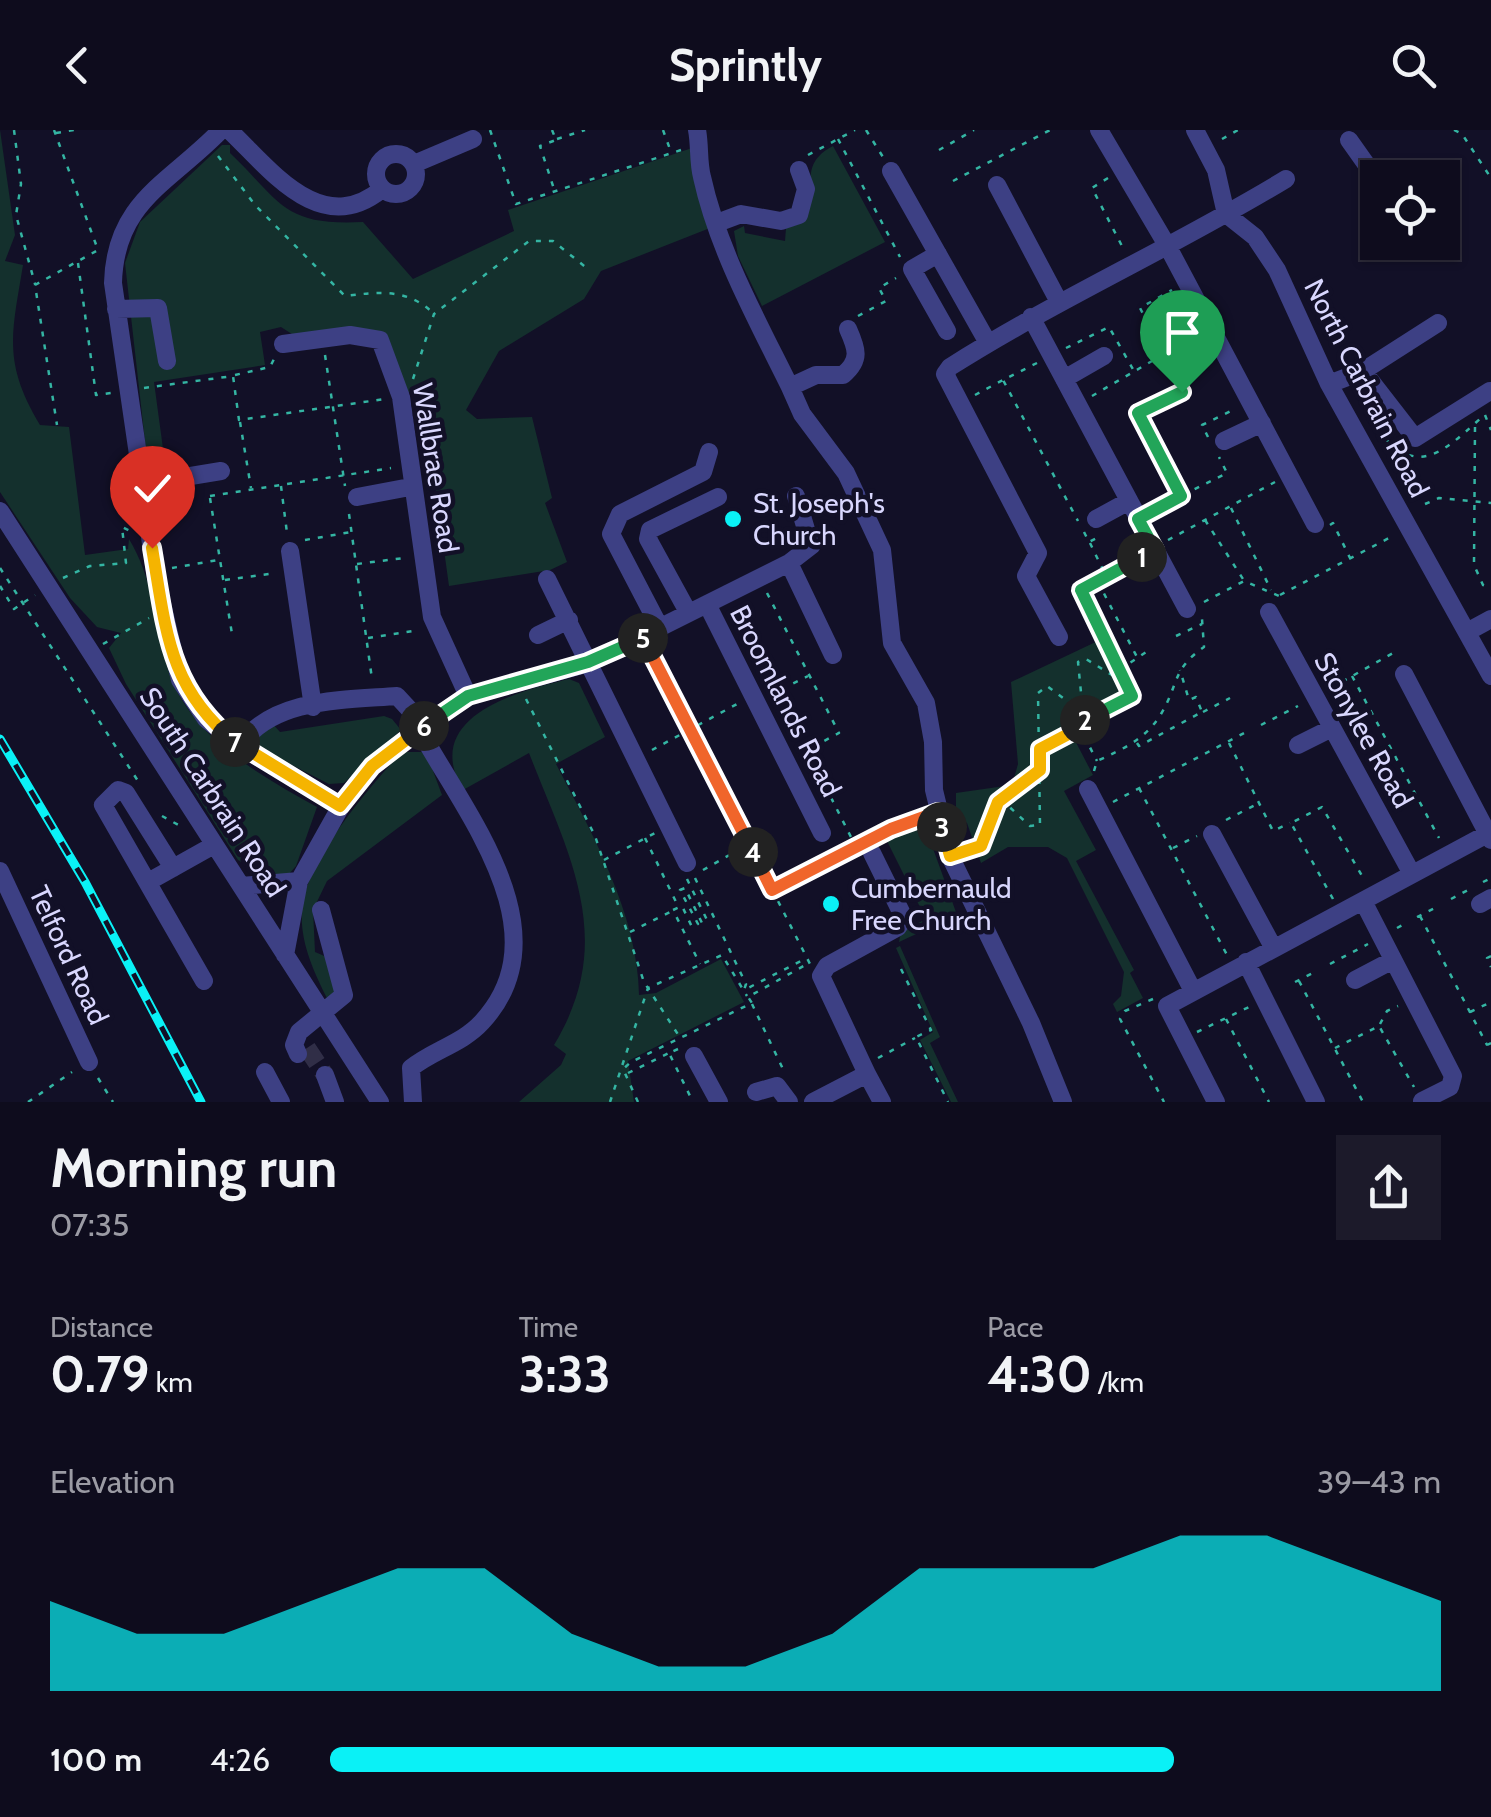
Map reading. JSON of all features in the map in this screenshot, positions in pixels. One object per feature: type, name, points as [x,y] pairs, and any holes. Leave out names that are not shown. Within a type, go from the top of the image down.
[{"type":"street","points":[[229,130],[305,200],[338,208],[369,200],[382,189]]},
{"type":"street","points":[[1098,130],[1168,247],[1315,524]]},
{"type":"street","name":"North Carbrain Road","points":[[1195,130],[1206,147],[1226,214],[1255,238],[1276,270],[1329,384],[1491,676]]},
{"type":"street","points":[[414,164],[481,135]]},
{"type":"street","points":[[215,136],[146,197],[128,220],[114,248],[116,308],[156,571],[180,680],[206,719],[240,746],[340,806]]},
{"type":"street","points":[[698,137],[701,175],[749,304],[802,414],[846,473],[882,550],[892,643],[926,703],[938,812],[950,856],[1031,1023],[1063,1102]]},
{"type":"street","points":[[1349,140],[1363,160]]},
{"type":"street","points":[[402,154],[414,164],[416,181],[407,192],[394,194],[382,189],[376,170],[383,159],[402,154]]},
{"type":"street","points":[[717,223],[741,214],[781,221],[799,215],[806,188],[799,170]]},
{"type":"street","points":[[891,171],[988,343]]},
{"type":"street","points":[[1059,637],[1026,576],[1038,553],[945,374],[1031,317],[1168,247],[1286,179]]},
{"type":"street","points":[[997,186],[1058,302]]},
{"type":"street","points":[[938,254],[912,269],[948,331]]},
{"type":"street","points":[[116,308],[158,308],[167,362]]},
{"type":"street","points":[[1031,317],[1187,609]]},
{"type":"street","points":[[1329,384],[1363,371],[1438,323]]},
{"type":"street","points":[[790,387],[816,375],[843,375],[855,365],[858,350],[848,329]]},
{"type":"street","name":"Wallbrae Road","points":[[284,344],[350,336],[380,340],[401,397],[410,487],[436,627],[468,696]]},
{"type":"street","points":[[1064,379],[1104,356]]},
{"type":"street","points":[[1363,371],[1416,438],[1490,390]]},
{"type":"street","points":[[1224,441],[1262,423]]},
{"type":"street","points":[[659,626],[612,534],[612,524],[620,514],[704,472],[709,452]]},
{"type":"street","points":[[142,484],[213,472]]},
{"type":"street","points":[[357,497],[410,487]]},
{"type":"street","points":[[688,612],[648,540],[650,530],[718,496]]},
{"type":"street","points":[[706,604],[788,563],[812,546],[796,496]]},
{"type":"street","points":[[1101,527],[1129,501]]},
{"type":"street","name":"South Carbrain Road","points":[[0,511],[377,1101]]},
{"type":"street","points":[[290,555],[313,706]]},
{"type":"street","points":[[788,563],[834,655]]},
{"type":"street","points":[[547,579],[690,869]]},
{"type":"street","name":"Stonylee Road","points":[[1271,601],[1315,696],[1412,874]]},
{"type":"street","name":"Broomlands Road","points":[[286,955],[299,881],[340,806],[372,766],[468,696],[588,662],[706,604],[822,833]]},
{"type":"street","points":[[1467,632],[1491,619]]},
{"type":"street","points":[[538,635],[569,620]]},
{"type":"street","points":[[1216,1102],[1167,1006],[1490,835],[1404,674]]},
{"type":"street","points":[[240,746],[265,717],[313,706],[397,696],[408,709]]},
{"type":"street","points":[[1298,745],[1332,728]]},
{"type":"street","points":[[413,1102],[411,1068],[456,1044],[482,1022],[500,996],[514,940],[506,886],[419,729]]},
{"type":"street","points":[[1088,789],[1192,990]]},
{"type":"street","points":[[173,868],[126,793],[118,790],[103,806],[204,981]]},
{"type":"street","points":[[1212,834],[1273,947]]},
{"type":"street","points":[[148,882],[214,846]]},
{"type":"street","points":[[864,851],[904,918],[898,927],[815,971],[882,1102]]},
{"type":"street","name":"Telford Road","points":[[0,871],[88,1062]]},
{"type":"street","points":[[241,886],[299,881]]},
{"type":"street","points":[[1368,898],[1394,960],[1453,1076],[1450,1088],[1422,1101]]},
{"type":"street","points":[[301,1045],[323,1013],[344,995],[320,910]]},
{"type":"street","points":[[1355,980],[1394,960]]},
{"type":"street","points":[[1240,965],[1266,999],[1316,1102]]},
{"type":"street","points":[[691,1050],[719,1102]]},
{"type":"street","points":[[813,1102],[865,1070]]},
{"type":"street","points":[[265,1072],[281,1102]]},
{"type":"street","points":[[320,1078],[334,1100]]},
{"type":"street","points":[[756,1092],[772,1085],[789,1102]]},
{"type":"path","points":[[14,130],[20,184],[16,216],[36,286],[57,424]]},
{"type":"path","points":[[36,286],[98,250],[55,132],[74,130]]},
{"type":"path","points":[[552,130],[556,140]]},
{"type":"path","points":[[554,191],[540,146],[585,130]]},
{"type":"path","points":[[663,130],[671,153]]},
{"type":"path","points":[[799,170],[799,160],[855,130]]},
{"type":"path","points":[[866,130],[891,171]]},
{"type":"path","points":[[939,150],[974,130]]},
{"type":"path","points":[[953,181],[1050,130]]},
{"type":"path","points":[[1206,147],[1238,130]]},
{"type":"path","points":[[1454,130],[1462,132],[1491,178]]},
{"type":"path","points":[[481,135],[516,204],[671,153],[698,137]]},
{"type":"path","points":[[215,136],[255,205],[346,296],[396,294],[410,297],[434,314]]},
{"type":"path","points":[[838,139],[908,272],[878,288],[886,301],[859,314],[848,329]]},
{"type":"path","points":[[1122,169],[1092,188],[1125,251]]},
{"type":"path","points":[[239,420],[411,396],[434,314],[529,240],[553,241],[588,269]]},
{"type":"path","points":[[78,264],[96,395],[233,376],[270,367],[284,344]]},
{"type":"path","points":[[1164,354],[1140,308],[1186,282]]},
{"type":"path","points":[[323,339],[375,698]]},
{"type":"path","points":[[1078,404],[1164,354],[1170,354],[1185,379],[1182,392],[1138,413],[1181,496],[1138,519]]},
{"type":"path","points":[[960,402],[1051,355]]},
{"type":"path","points":[[233,376],[252,489]]},
{"type":"path","points":[[1004,380],[1106,576]]},
{"type":"path","points":[[1366,415],[1394,448],[1420,458],[1438,456],[1491,409]]},
{"type":"path","points":[[1485,415],[1491,430]]},
{"type":"path","points":[[1475,424],[1474,565],[1483,585],[1491,588]]},
{"type":"path","points":[[210,496],[408,465]]},
{"type":"path","points":[[213,472],[210,496],[232,634]]},
{"type":"path","points":[[1083,721],[1132,696],[1081,590],[1290,474]]},
{"type":"path","points":[[280,485],[290,555]]},
{"type":"path","points":[[1425,504],[1440,498],[1491,503]]},
{"type":"path","points":[[1230,507],[1271,601]]},
{"type":"path","points":[[1206,520],[1244,580],[1271,601]]},
{"type":"path","points":[[1315,524],[1324,528],[1334,523],[1350,558]]},
{"type":"path","points":[[57,582],[90,566],[126,563],[122,527],[128,527],[142,550],[152,548]]},
{"type":"path","points":[[1089,542],[1101,527]]},
{"type":"path","points":[[223,580],[351,532]]},
{"type":"path","points":[[1271,601],[1389,538]]},
{"type":"path","points":[[356,564],[422,555]]},
{"type":"path","points":[[156,571],[220,560]]},
{"type":"path","points":[[0,568],[138,781]]},
{"type":"path","points":[[1097,761],[1136,743],[1162,713],[1179,669],[1204,647],[1203,602],[1244,580]]},
{"type":"path","points":[[1097,581],[1139,660]]},
{"type":"path","points":[[0,586],[14,609],[42,591]]},
{"type":"path","points":[[766,590],[839,733],[807,750],[853,841],[864,851]]},
{"type":"path","points":[[118,635],[143,622]]},
{"type":"path","points":[[1176,636],[1202,624]]},
{"type":"path","points":[[366,638],[436,627]]},
{"type":"path","points":[[642,636],[815,971]]},
{"type":"path","points":[[1040,749],[1080,728],[1083,713],[1078,662],[1086,658],[1112,675],[1152,648]]},
{"type":"path","points":[[1261,725],[1393,653],[1404,674]]},
{"type":"path","points":[[1179,669],[1189,700],[1196,697],[1202,712]]},
{"type":"path","points":[[637,758],[809,676]]},
{"type":"path","points":[[1352,676],[1448,854]]},
{"type":"path","points":[[516,680],[560,758],[603,860],[648,988],[679,1036]]},
{"type":"path","points":[[1003,801],[1030,826],[1040,825],[1038,693],[1047,686],[1083,713]]},
{"type":"path","points":[[1136,743],[1138,746],[1230,698]]},
{"type":"path","points":[[1080,728],[1097,761],[1088,789]]},
{"type":"path","points":[[1098,809],[1248,732]]},
{"type":"path","points":[[1228,742],[1273,830],[1322,806],[1368,898]]},
{"type":"path","points":[[950,856],[981,846],[998,802],[1040,770]]},
{"type":"path","points":[[1139,788],[1240,965]]},
{"type":"path","points":[[772,890],[864,851],[938,812]]},
{"type":"path","points":[[159,814],[181,830],[185,828]]},
{"type":"path","points":[[1291,822],[1341,912]]},
{"type":"path","points":[[603,860],[670,826]]},
{"type":"path","points":[[645,838],[700,964]]},
{"type":"path","points":[[790,881],[786,875],[853,841]]},
{"type":"path","points":[[690,869],[749,844]]},
{"type":"path","points":[[628,933],[682,906],[692,927],[698,924],[685,888],[690,869]]},
{"type":"path","points":[[690,869],[746,984],[744,990]]},
{"type":"path","points":[[672,894],[685,888]]},
{"type":"path","points":[[685,888],[707,920],[702,923],[685,888]]},
{"type":"path","points":[[1439,906],[1418,916],[1491,1052]]},
{"type":"path","points":[[610,1102],[625,1071],[648,988],[722,954],[752,1003],[783,1069]]},
{"type":"path","points":[[1491,956],[1487,958],[1491,967]]},
{"type":"path","points":[[865,1070],[931,1030],[901,969]]},
{"type":"path","points":[[744,990],[815,971]]},
{"type":"path","points":[[748,997],[815,971]]},
{"type":"path","points":[[1317,971],[1297,982],[1363,1102]]},
{"type":"path","points":[[1164,1102],[1120,1020],[1125,1011],[1153,999],[1167,1006]]},
{"type":"path","points":[[1182,1039],[1266,999]]},
{"type":"path","points":[[1334,1048],[1379,1026],[1387,1011],[1414,999]]},
{"type":"path","points":[[1470,1012],[1491,1002]]},
{"type":"path","points":[[625,1071],[679,1036],[752,1003]]},
{"type":"path","points":[[1226,1018],[1268,1102]]},
{"type":"path","points":[[1379,1026],[1422,1101]]},
{"type":"path","points":[[916,1037],[948,1102]]},
{"type":"path","points":[[625,1071],[669,1053],[691,1050]]},
{"type":"path","points":[[669,1053],[693,1102]]},
{"type":"path","points":[[28,1102],[88,1062],[113,1102]]},
{"type":"path","points":[[625,1071],[638,1102]]},
{"type":"green space","points":[[0,130],[15,235],[5,261],[23,265],[14,329],[15,365],[40,425],[69,427],[85,555],[128,549],[129,539],[148,583],[175,688],[189,710],[206,731],[248,766],[317,807],[296,866],[289,874],[265,876],[238,860],[126,684],[109,648],[121,633],[97,627],[70,598],[0,492]]},
{"type":"green space","points":[[222,145],[230,145],[230,153],[286,208],[316,220],[363,222],[413,279],[514,231],[508,210],[695,147],[710,228],[601,271],[584,299],[499,351],[466,410],[477,419],[532,417],[552,498],[545,503],[567,562],[550,570],[449,586],[422,390],[405,393],[388,337],[352,327],[295,336],[281,327],[260,332],[265,365],[154,382],[164,456],[172,456],[174,470],[153,469],[147,459],[125,263],[140,222]]},
{"type":"green space","points":[[833,146],[885,242],[762,306],[738,256],[734,231],[744,226],[745,233],[785,241],[786,228],[809,209],[813,166]]},
{"type":"green space","points":[[1102,639],[1131,696],[1069,729],[1093,775],[1064,791],[1096,850],[1076,861],[1134,970],[1130,973],[1143,998],[1117,1012],[1113,1004],[1121,996],[1124,972],[1067,858],[1048,847],[1008,847],[981,863],[967,823],[956,815],[956,793],[1012,785],[1018,764],[1011,682]]},
{"type":"green space","points":[[569,679],[579,683],[605,737],[556,764],[598,846],[622,905],[637,965],[639,995],[656,993],[721,959],[744,1002],[628,1061],[634,1102],[519,1102],[561,1065],[566,1054],[554,1045],[573,1006],[583,969],[585,933],[580,898],[559,827],[529,753],[463,790],[453,765],[454,744],[464,726],[481,712],[525,691]]},
{"type":"green space","points":[[384,716],[401,730],[344,783],[329,784],[255,746],[254,738],[272,723],[280,732]]},
{"type":"green space","points":[[402,752],[426,752],[442,795],[327,881],[313,910],[315,952],[329,958],[338,993],[328,1000],[304,940],[302,915],[308,883],[344,822]]},
{"type":"green space","points":[[922,818],[957,915],[899,942],[901,932],[926,919],[886,839]]},
{"type":"green space","points":[[900,946],[940,1037],[930,1043],[958,1102],[951,1102],[920,1040],[933,1032],[896,948]]},
{"type":"tunnel","points":[[307,1048],[325,1075]]},
{"type":"railway","points":[[0,739],[85,882],[201,1102]]},
{"type":"place","name":"St. Joseph's Church","points":[[733,519]]},
{"type":"place","name":"Cumbernauld Free Church","points":[[831,904]]},
{"type":"route","points":[[152,548],[180,680],[206,719],[240,746],[340,806],[372,766],[468,696],[588,662],[642,636],[772,890],[891,829],[938,812],[950,856],[981,846],[998,802],[1040,770],[1040,749],[1132,696],[1081,590],[1155,550],[1138,519],[1181,496],[1138,413],[1182,392]]}]
